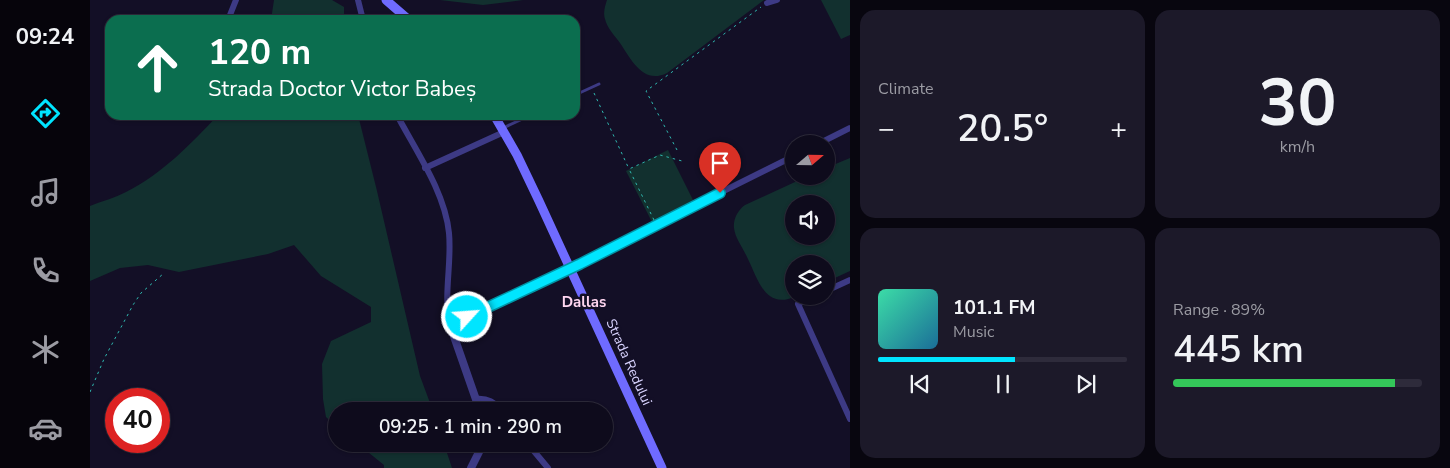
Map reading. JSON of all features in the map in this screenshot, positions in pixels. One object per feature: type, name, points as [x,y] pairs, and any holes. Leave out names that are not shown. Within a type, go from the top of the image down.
[{"type":"main road","points":[[386,0],[403,15]]},
{"type":"main road","name":"Strada Redului","points":[[497,120],[519,160],[571,267],[662,468]]},
{"type":"street","points":[[230,15],[236,0]]},
{"type":"street","points":[[358,0],[362,15]]},
{"type":"street","points":[[767,3],[777,0]]},
{"type":"street","points":[[400,120],[443,205],[450,244],[447,306],[450,325],[477,402]]},
{"type":"street","points":[[835,136],[850,128]]},
{"type":"street","points":[[425,168],[503,130]]},
{"type":"street","points":[[450,325],[785,160]]},
{"type":"street","points":[[835,286],[850,280]]},
{"type":"street","points":[[798,305],[850,419]]},
{"type":"street","points":[[476,399],[492,402]]},
{"type":"street","points":[[472,468],[479,452]]},
{"type":"street","points":[[535,452],[548,468]]},
{"type":"lane","points":[[580,93],[599,84]]},
{"type":"lane","points":[[503,130],[522,120]]},
{"type":"path","points":[[677,150],[646,91],[767,3]]},
{"type":"path","points":[[592,88],[654,220]]},
{"type":"path","points":[[629,169],[660,155],[682,161]]},
{"type":"path","points":[[90,392],[104,359],[133,305],[141,293],[163,274]]},
{"type":"green space","points":[[274,0],[332,0],[344,7],[344,15],[272,15]]},
{"type":"green space","points":[[440,0],[523,0],[483,5]]},
{"type":"green space","points":[[607,0],[764,0],[667,73],[651,76],[644,73],[633,63],[607,26],[604,10]]},
{"type":"green space","points":[[821,0],[850,0],[850,35],[841,39]]},
{"type":"green space","points":[[213,120],[359,120],[420,376],[430,402],[328,402],[328,419],[326,417],[323,399],[322,364],[331,341],[371,322],[371,307],[321,276],[294,245],[268,254],[179,272],[148,265],[120,268],[90,281],[90,206],[122,194],[139,185],[164,167]]},
{"type":"green space","points":[[668,150],[693,200],[652,222],[626,171]]},
{"type":"green space","points":[[850,158],[850,271],[835,278],[835,255],[785,255],[785,300],[770,296],[759,283],[734,228],[735,218],[740,209],[788,185],[835,185],[835,164]]},
{"type":"green space","points":[[368,452],[447,452],[452,468],[384,468],[384,465]]},
{"type":"district","name":"Dallas","points":[[584,302]]},
{"type":"route","points":[[467,317],[580,264],[720,193]]}]
